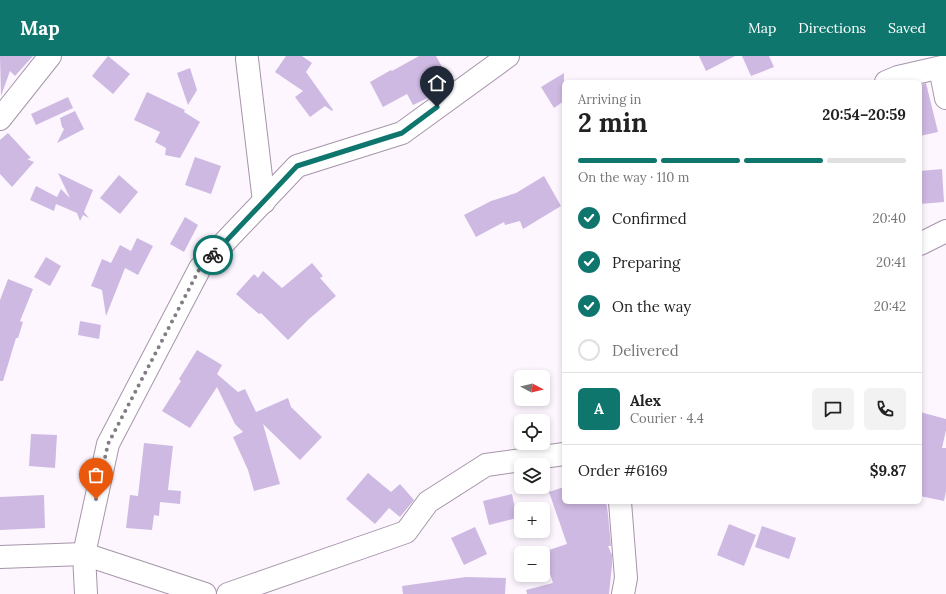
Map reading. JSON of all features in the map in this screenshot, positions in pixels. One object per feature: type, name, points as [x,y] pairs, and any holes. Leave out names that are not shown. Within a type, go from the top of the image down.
[{"type":"street","points":[[0,119],[50,56]]},
{"type":"street","points":[[86,594],[84,554],[108,444],[200,268],[297,166],[402,133],[508,56]]},
{"type":"street","points":[[247,59],[264,202]]},
{"type":"street","points":[[891,80],[943,67],[946,98]]},
{"type":"street","points":[[922,243],[946,231]]},
{"type":"street","points":[[228,594],[406,532],[428,502],[486,465],[562,454]]},
{"type":"street","points":[[620,504],[626,578],[623,594]]},
{"type":"street","points":[[0,557],[84,554],[206,594]]},
{"type":"building","points":[[0,56],[33,56],[15,76],[10,71],[1,96]]},
{"type":"building","points":[[108,56],[130,74],[113,94],[92,76]]},
{"type":"building","points":[[286,56],[302,56],[312,63],[306,72],[333,110],[332,111],[325,106],[310,117],[295,97],[303,91],[275,72]]},
{"type":"building","points":[[419,56],[436,56],[446,74],[427,84],[432,96],[413,105],[407,94],[383,107],[370,82]]},
{"type":"building","points":[[699,56],[735,56],[706,71]]},
{"type":"building","points":[[742,56],[769,56],[774,67],[751,76]]},
{"type":"building","points":[[190,68],[197,90],[188,105],[177,73]]},
{"type":"building","points":[[564,73],[564,80],[562,80],[562,102],[554,108],[541,87]]},
{"type":"building","points":[[926,83],[938,132],[922,136],[922,84]]},
{"type":"building","points":[[147,92],[185,110],[184,112],[200,122],[180,158],[165,155],[166,148],[155,142],[160,132],[134,120]]},
{"type":"building","points":[[68,97],[73,108],[36,125],[31,114]]},
{"type":"building","points":[[75,111],[84,129],[57,143],[64,129],[60,118]]},
{"type":"building","points":[[8,133],[31,158],[27,159],[34,162],[12,187],[0,174],[0,140]]},
{"type":"building","points":[[195,157],[221,166],[211,194],[185,185]]},
{"type":"building","points":[[942,169],[944,202],[922,204],[922,171]]},
{"type":"building","points":[[58,173],[93,190],[84,212],[89,218],[83,215],[80,221],[77,213],[56,204],[54,211],[30,200],[36,186],[57,197],[61,189],[70,198]]},
{"type":"building","points":[[119,175],[138,192],[120,214],[100,198]]},
{"type":"building","points":[[544,176],[561,206],[523,229],[520,221],[505,225],[504,222],[476,237],[464,215],[491,201],[516,193]]},
{"type":"building","points":[[185,217],[198,225],[184,252],[170,244]]},
{"type":"building","points":[[137,238],[153,246],[138,275],[125,268],[106,316],[102,290],[91,286],[102,259],[111,263],[120,245],[131,251]]},
{"type":"building","points":[[46,257],[61,266],[50,286],[34,277]]},
{"type":"building","points":[[312,263],[323,276],[320,278],[336,296],[309,319],[288,340],[261,313],[259,314],[236,294],[254,274],[258,278],[263,271],[282,288]]},
{"type":"building","points":[[8,279],[33,289],[20,321],[23,322],[18,338],[16,338],[3,381],[0,381],[0,300]]},
{"type":"building","points":[[80,321],[101,325],[99,339],[78,335]]},
{"type":"building","points":[[197,350],[222,365],[217,374],[238,392],[245,389],[256,412],[288,398],[291,407],[322,437],[300,460],[263,424],[280,484],[254,491],[248,470],[233,437],[243,432],[235,424],[217,387],[190,428],[162,411],[181,381],[179,379]]},
{"type":"building","points":[[922,413],[946,419],[946,430],[942,448],[946,448],[946,491],[944,501],[922,496]]},
{"type":"building","points":[[31,434],[57,435],[55,468],[29,466]]},
{"type":"building","points":[[144,443],[173,446],[168,490],[181,491],[180,504],[160,502],[159,516],[154,515],[152,530],[126,528],[130,495],[138,496]]},
{"type":"building","points":[[368,473],[391,492],[400,484],[414,500],[400,517],[389,508],[375,524],[346,499]]},
{"type":"building","points":[[562,488],[562,504],[606,504],[611,546],[608,546],[612,555],[609,594],[527,594],[526,590],[553,583],[550,574],[550,550],[567,544],[550,494],[550,492]]},
{"type":"building","points":[[512,494],[514,504],[514,519],[489,525],[483,501]]},
{"type":"building","points":[[44,495],[45,528],[0,530],[0,497]]},
{"type":"building","points":[[729,524],[756,535],[744,566],[717,555]]},
{"type":"building","points":[[762,526],[796,538],[789,559],[755,547]]},
{"type":"building","points":[[475,527],[487,554],[464,565],[451,538]]},
{"type":"building","points":[[466,577],[506,578],[505,594],[403,594],[402,586]]},
{"type":"way so far","points":[[96,499],[108,444],[200,268],[213,255]]},
{"type":"route","points":[[213,255],[297,166],[402,133],[437,107]]}]
